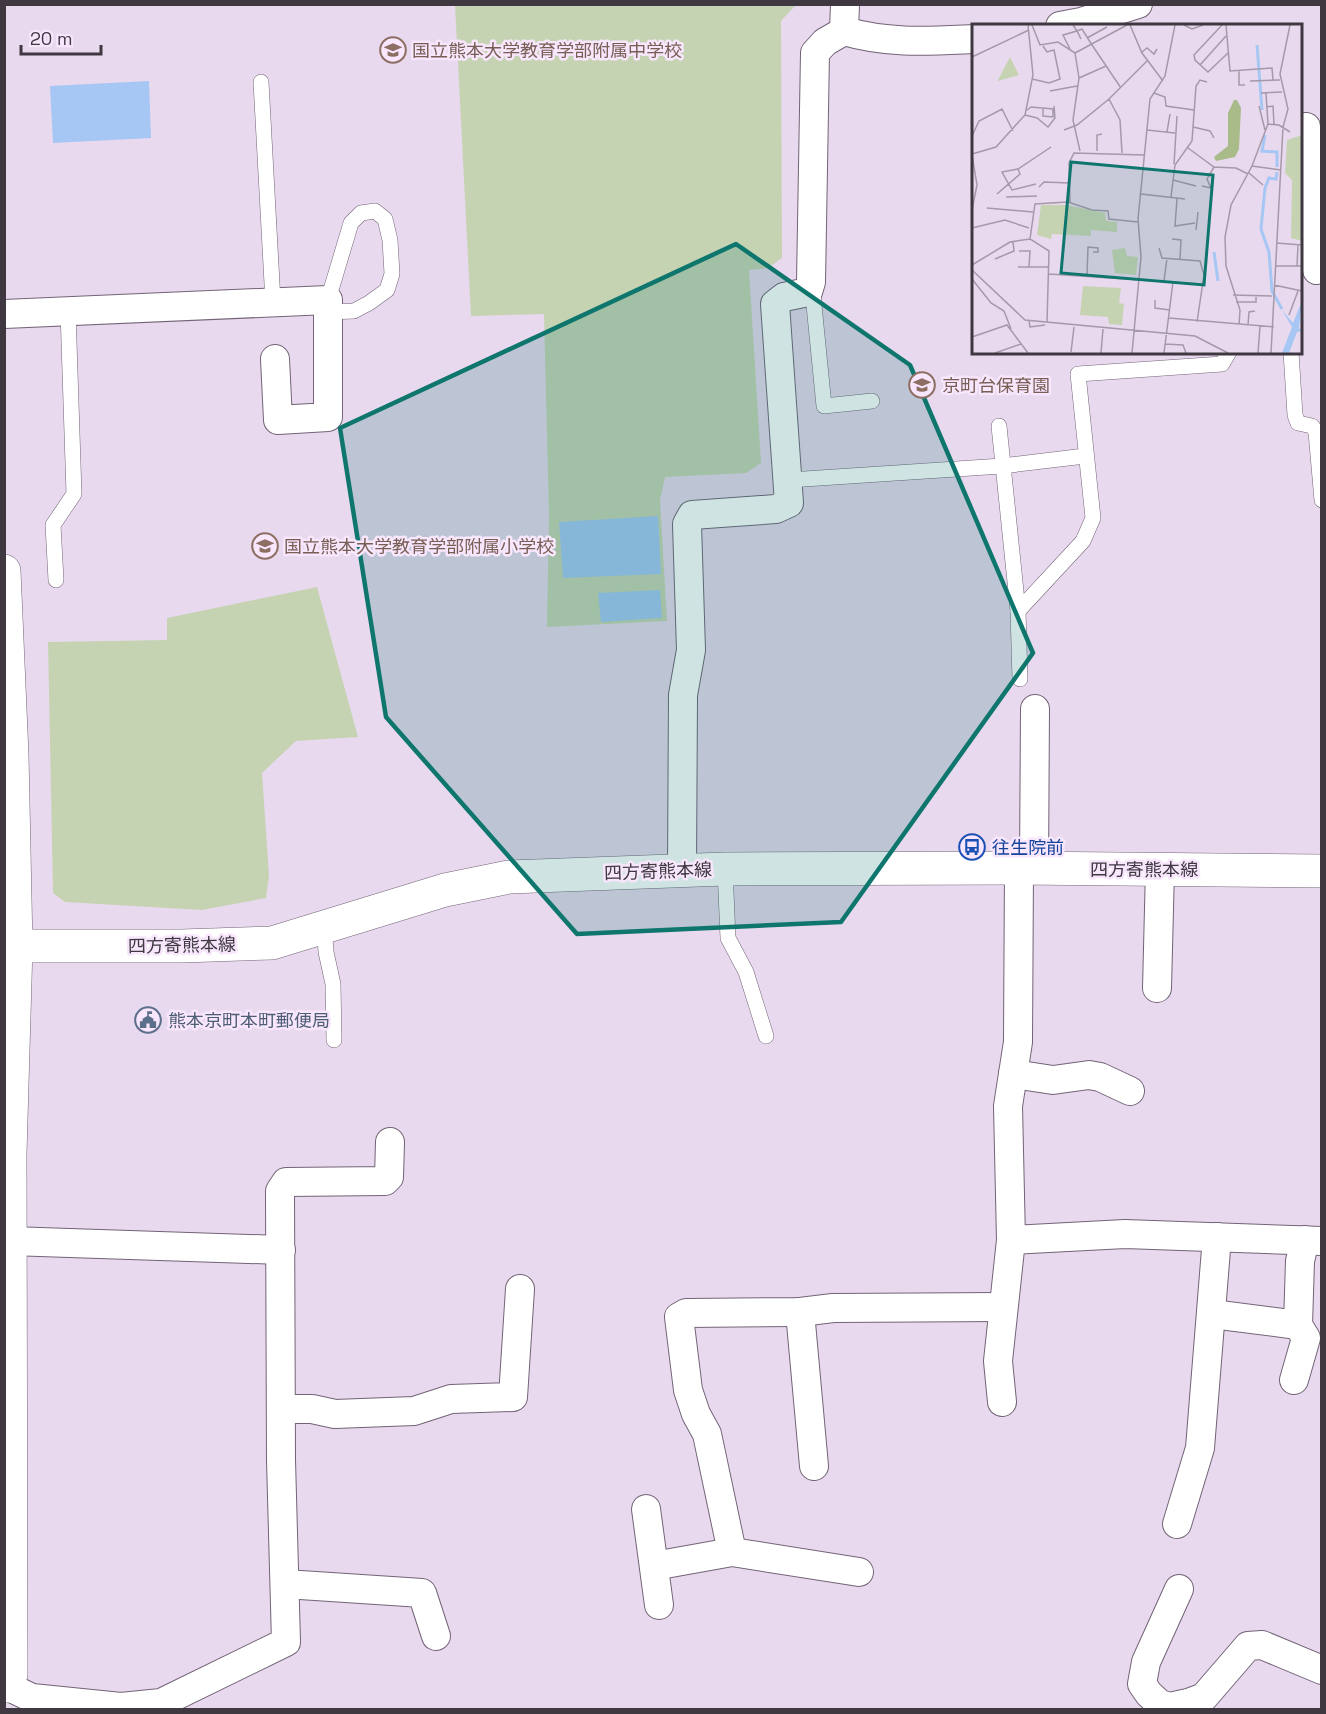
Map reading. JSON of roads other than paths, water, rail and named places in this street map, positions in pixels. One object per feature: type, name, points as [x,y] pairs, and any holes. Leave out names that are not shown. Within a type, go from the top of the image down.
[{"type":"main road","points":[[4,571],[12,755],[7,1154],[10,1241],[7,1344],[11,1674],[6,1687]]},
{"type":"main road","name":"四方寄熊本線","points":[[10,946],[182,946],[272,943],[445,890],[509,877],[724,869],[1027,868],[1322,871]]},
{"type":"street","points":[[1074,17],[1138,4]]},
{"type":"street","points":[[682,870],[683,694],[691,650],[687,524],[692,515],[776,509],[789,503],[776,304],[784,297],[808,292],[811,282],[814,53],[845,18],[871,39],[908,42],[972,39]]},
{"type":"street","points":[[1306,127],[1313,271]]},
{"type":"street","points":[[4,314],[273,302],[328,306],[328,417],[278,420],[275,359]]},
{"type":"street","points":[[1002,1402],[998,1361],[1011,1240],[1008,1106],[1018,1042],[1035,709]]},
{"type":"street","points":[[1157,988],[1160,869]]},
{"type":"street","points":[[1013,1074],[1053,1080],[1089,1075],[1100,1077],[1130,1091]]},
{"type":"street","points":[[6,1687],[32,1698],[121,1707],[161,1703],[286,1642],[281,1409],[280,1191],[286,1182],[385,1181],[389,1177],[390,1142]]},
{"type":"street","points":[[1011,1240],[1125,1234],[1313,1241]]},
{"type":"street","points":[[1177,1524],[1200,1448],[1217,1237]]},
{"type":"street","points":[[10,1241],[281,1250]]},
{"type":"street","points":[[1294,1380],[1306,1338],[1298,1325],[1300,1261],[1313,1241]]},
{"type":"street","points":[[281,1409],[312,1409],[335,1414],[414,1411],[451,1399],[513,1397],[520,1289]]},
{"type":"street","points":[[732,1552],[707,1434],[696,1414],[688,1390],[679,1317],[686,1312],[800,1312],[833,1308],[1002,1307]]},
{"type":"street","points":[[800,1312],[814,1466]]},
{"type":"street","points":[[1212,1314],[1298,1325]]},
{"type":"street","points":[[646,1509],[659,1605]]},
{"type":"street","points":[[654,1566],[732,1552],[859,1572]]},
{"type":"street","points":[[285,1584],[422,1593],[435,1636]]},
{"type":"street","points":[[1179,1589],[1146,1662],[1142,1684],[1160,1704],[1170,1707],[1204,1697],[1248,1647],[1262,1644],[1322,1670]]},
{"type":"lane","points":[[261,82],[273,302]]},
{"type":"lane","points":[[375,211],[386,219],[390,240],[392,274],[387,291],[354,311],[328,306],[351,223],[361,213],[375,211]]},
{"type":"lane","points":[[811,282],[824,406],[872,401]]},
{"type":"lane","points":[[56,580],[53,525],[74,494],[68,311]]},
{"type":"lane","points":[[1018,611],[1083,541],[1093,518],[1078,374],[1222,364],[1228,354]]},
{"type":"lane","points":[[1291,354],[1295,415],[1298,423],[1312,426],[1316,432],[1322,500]]},
{"type":"lane","points":[[999,426],[1018,611],[1020,679]]},
{"type":"lane","points":[[789,480],[1002,466],[1086,456]]},
{"type":"lane","points":[[724,869],[728,938],[746,972],[766,1036]]},
{"type":"lane","points":[[324,927],[326,952],[333,984],[334,1040]]},
{"type":"water","points":[[149,81],[151,138],[53,143],[50,86]]},
{"type":"water","points":[[658,516],[661,574],[563,578],[559,522]]},
{"type":"water","points":[[660,590],[662,618],[601,622],[598,593]]},
{"type":"place","name":"国立熊本大学教育学部附属中学校","points":[[393,50]]},
{"type":"place","name":"京町台保育園","points":[[922,385]]},
{"type":"place","name":"国立熊本大学教育学部附属小学校","points":[[265,546]]},
{"type":"place","name":"往生院前","points":[[972,847]]},
{"type":"place","name":"熊本京町本町郵便局","points":[[148,1020]]}]
